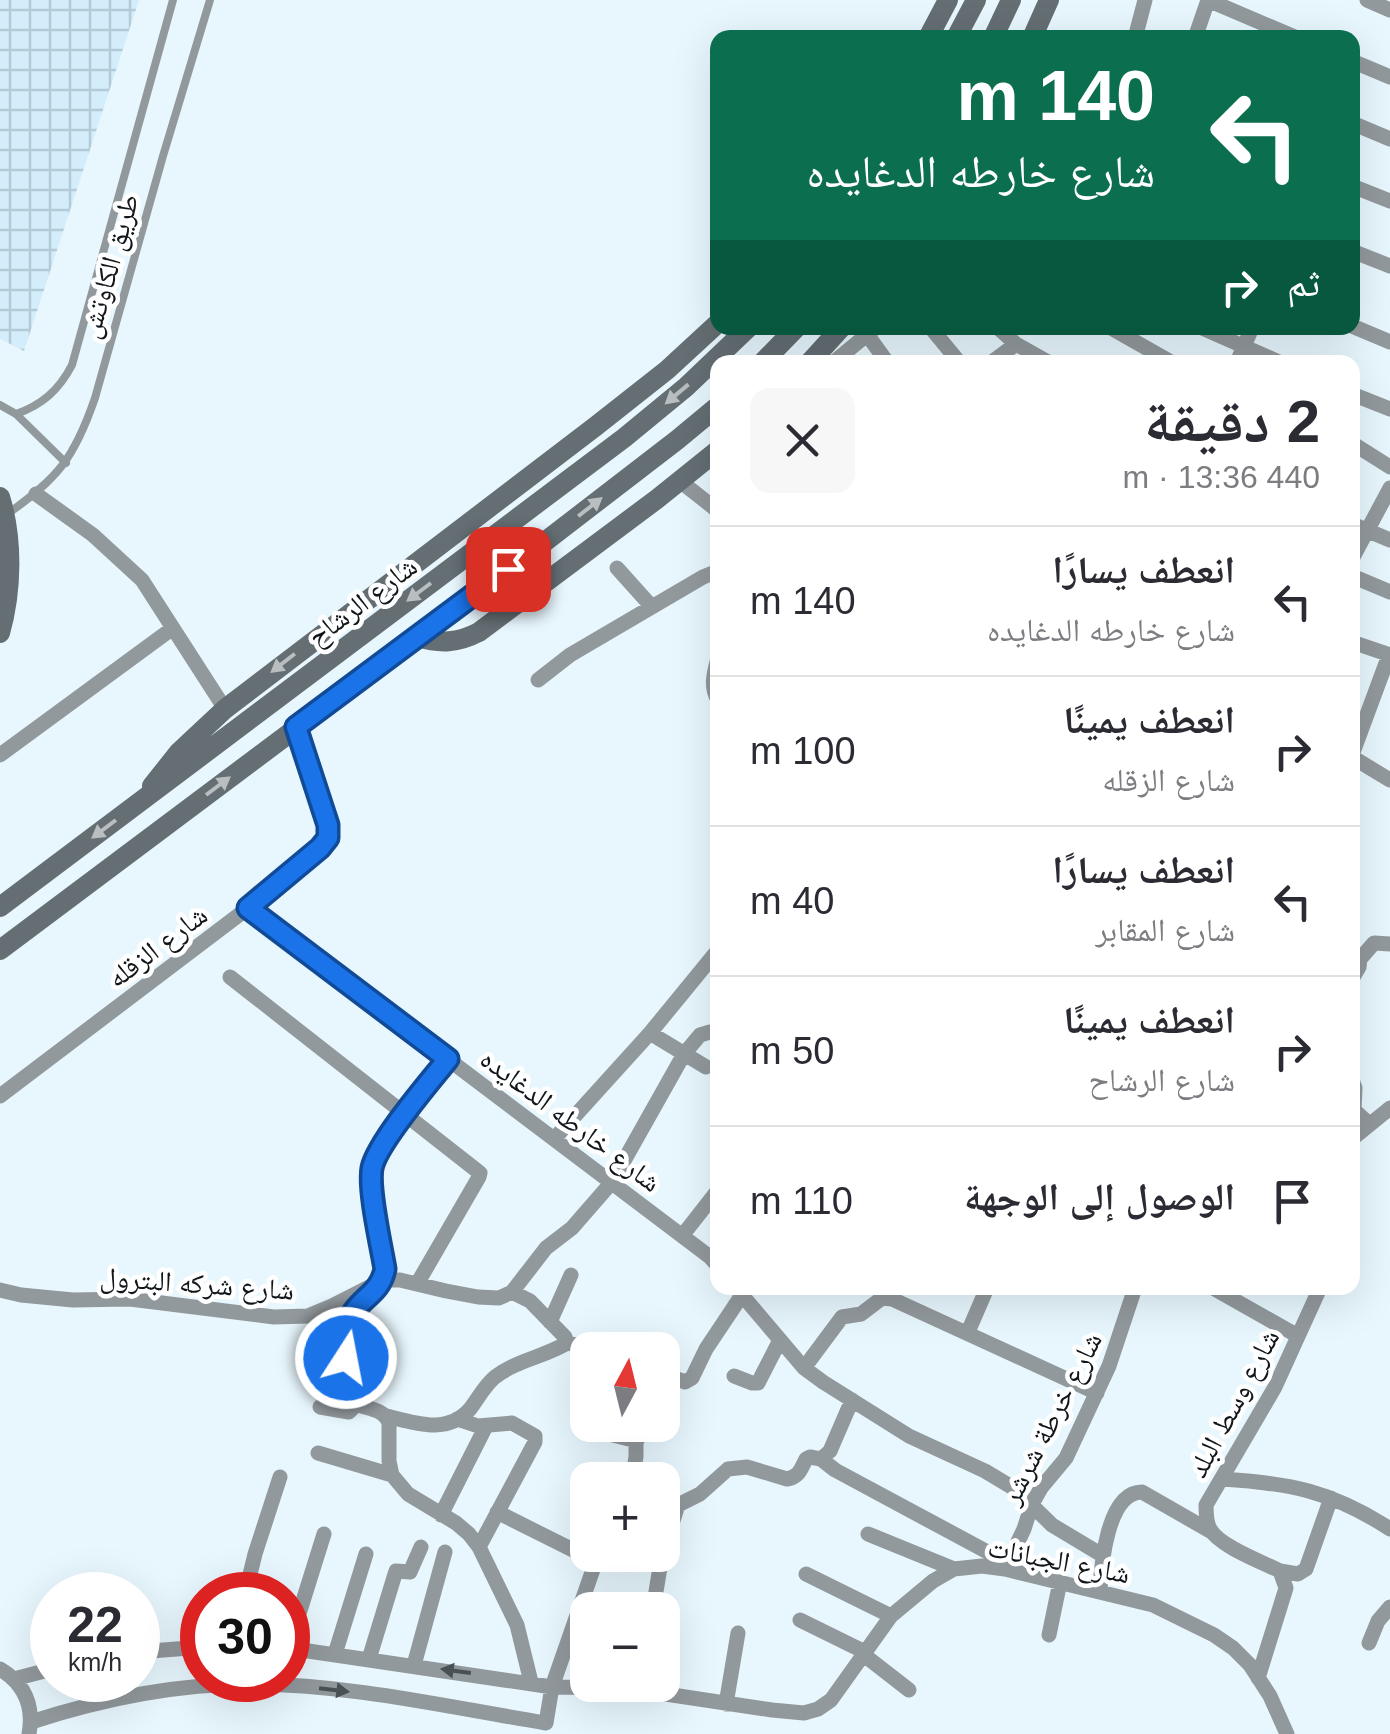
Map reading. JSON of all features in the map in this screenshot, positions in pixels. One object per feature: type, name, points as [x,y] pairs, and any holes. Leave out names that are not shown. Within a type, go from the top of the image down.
[{"type":"main road","points":[[932,30],[948,0]]},
{"type":"main road","points":[[960,30],[976,0]]},
{"type":"main road","points":[[997,30],[1010,0]]},
{"type":"main road","points":[[1036,30],[1049,0]]},
{"type":"main road","points":[[145,798],[169,763],[203,727],[596,426],[667,370],[710,330]]},
{"type":"main road","name":"شارع الرشاح","points":[[720,355],[741,335]]},
{"type":"main road","points":[[770,355],[789,335]]},
{"type":"main road","points":[[817,355],[835,335]]},
{"type":"main road","name":"شارع الرشاح","points":[[0,907],[624,438],[710,364]]},
{"type":"main road","points":[[0,950],[710,413]]},
{"type":"main road","points":[[418,637],[456,642],[480,632],[710,457]]},
{"type":"main road","points":[[0,633],[8,579],[2,510]]},
{"type":"street","points":[[1137,30],[1144,0]]},
{"type":"street","points":[[1198,30],[1208,0],[1277,30]]},
{"type":"street","points":[[1367,0],[1390,10]]},
{"type":"street","points":[[1360,64],[1390,77]]},
{"type":"street","points":[[1360,126],[1390,139]]},
{"type":"street","points":[[1360,189],[1390,201]]},
{"type":"street","points":[[1360,254],[1390,266]]},
{"type":"street","points":[[1360,329],[1390,342]]},
{"type":"street","points":[[842,355],[864,335]]},
{"type":"street","points":[[937,335],[953,355]]},
{"type":"street","points":[[1006,335],[1036,355]]},
{"type":"street","points":[[1123,335],[1158,355]]},
{"type":"street","points":[[1212,335],[1240,355]]},
{"type":"street","points":[[1001,355],[1016,344]]},
{"type":"street","points":[[1360,397],[1390,410]]},
{"type":"street","points":[[1360,448],[1390,468]]},
{"type":"street","points":[[680,481],[710,505]]},
{"type":"street","points":[[1390,488],[1360,528],[1390,540]]},
{"type":"street","points":[[36,494],[117,554],[142,580],[225,709]]},
{"type":"street","points":[[617,568],[652,607]]},
{"type":"street","points":[[538,680],[570,655],[710,575]]},
{"type":"street","points":[[1360,579],[1390,592]]},
{"type":"street","points":[[0,755],[173,628]]},
{"type":"street","points":[[1360,645],[1390,655],[1360,735]]},
{"type":"street","name":"شارع الزقله","points":[[0,1096],[248,908],[324,844],[328,825],[296,727]]},
{"type":"street","points":[[1360,761],[1390,780]]},
{"type":"street","name":"شارع خارطه الدغايده","points":[[248,908],[710,1257]]},
{"type":"street","points":[[1360,953],[1374,943],[1390,944]]},
{"type":"street","points":[[554,1138],[650,1033],[710,960]]},
{"type":"street","points":[[230,977],[480,1172],[417,1284]]},
{"type":"street","points":[[383,1280],[478,1297],[499,1298],[512,1292],[546,1248],[572,1228],[612,1182],[684,1054],[700,1035],[710,1032]]},
{"type":"street","points":[[650,1033],[706,1067]]},
{"type":"street","points":[[448,1059],[405,1114],[372,1167],[385,1269],[383,1280],[352,1314],[348,1328],[349,1400],[387,1416],[441,1426],[467,1412],[493,1378],[531,1356],[570,1344]]},
{"type":"street","points":[[1360,1131],[1390,1108]]},
{"type":"street","points":[[1360,1116],[1369,1124]]},
{"type":"street","points":[[682,1236],[710,1200]]},
{"type":"street","points":[[550,1322],[571,1276]]},
{"type":"street","name":"شارع شركه البترول","points":[[0,1290],[274,1317],[308,1316],[383,1280]]},
{"type":"street","points":[[512,1292],[530,1301],[567,1343]]},
{"type":"street","points":[[680,1380],[692,1378],[737,1295]]},
{"type":"street","points":[[742,1295],[804,1368],[909,1436],[1016,1489],[1052,1525],[1102,1555]]},
{"type":"street","points":[[968,1332],[984,1295]]},
{"type":"street","name":"شارع خرطة شرشر","points":[[1007,1566],[1032,1504],[1066,1458],[1097,1393],[1133,1295]]},
{"type":"street","points":[[1225,1295],[1298,1336]]},
{"type":"street","name":"شارع وسط البلد","points":[[1210,1530],[1206,1504],[1275,1387],[1317,1295]]},
{"type":"street","points":[[804,1368],[842,1316],[861,1314],[882,1298],[968,1332],[1097,1393]]},
{"type":"street","points":[[734,1376],[758,1383],[780,1340]]},
{"type":"street","points":[[821,1459],[830,1451],[852,1400]]},
{"type":"street","points":[[320,1407],[349,1412],[356,1405]]},
{"type":"street","points":[[387,1416],[392,1476],[408,1494],[469,1534],[478,1546],[517,1625],[531,1682]]},
{"type":"street","points":[[457,1419],[486,1426]]},
{"type":"street","points":[[441,1514],[486,1426],[512,1424],[535,1436],[536,1442],[478,1546]]},
{"type":"street","points":[[318,1453],[392,1476]]},
{"type":"street","points":[[680,1505],[700,1494],[728,1469],[747,1467],[787,1480],[798,1475],[806,1459],[821,1459],[1007,1566]]},
{"type":"street","points":[[251,1572],[280,1478]]},
{"type":"street","points":[[1222,1479],[1312,1490],[1390,1529]]},
{"type":"street","points":[[1100,1592],[1108,1530],[1128,1495],[1134,1492],[1142,1492],[1280,1571],[1298,1574],[1306,1568],[1331,1498]]},
{"type":"street","points":[[497,1512],[570,1546]]},
{"type":"street","points":[[310,1578],[324,1534]]},
{"type":"street","points":[[868,1534],[954,1569]]},
{"type":"street","points":[[396,1572],[410,1572],[422,1546]]},
{"type":"street","points":[[414,1665],[444,1552]]},
{"type":"street","points":[[336,1654],[366,1554]]},
{"type":"street","points":[[369,1659],[398,1554]]},
{"type":"street","name":"شارع الجبانات","points":[[680,1696],[804,1713],[818,1710],[831,1700],[891,1616],[932,1582],[954,1569],[1007,1566],[1153,1605],[1214,1636],[1250,1664],[1287,1734]]},
{"type":"street","points":[[1258,1678],[1286,1588],[1280,1571]]},
{"type":"street","points":[[0,1669],[14,1680],[27,1699],[30,1728],[92,1704],[154,1691],[248,1684],[343,1691],[546,1723],[552,1686],[592,1572]]},
{"type":"street","points":[[806,1574],[891,1616]]},
{"type":"street","points":[[1049,1635],[1060,1582]]},
{"type":"street","points":[[1369,1642],[1378,1620],[1390,1607]]},
{"type":"street","points":[[800,1620],[865,1653],[909,1690]]},
{"type":"street","points":[[726,1704],[738,1633]]},
{"type":"street","name":"شارع الجبانات","points":[[310,1651],[570,1686]]},
{"type":"street","points":[[14,1680],[30,1675]]},
{"type":"lane","points":[[16,414],[50,396],[72,365],[173,0]]},
{"type":"lane","name":"طريق الكاوتش","points":[[2,510],[36,494],[66,463],[84,432],[210,0]]},
{"type":"lane","points":[[0,405],[16,414],[66,463]]},
{"type":"shaded area","points":[[0,0],[139,0],[24,351],[0,339]]},
{"type":"route","points":[[346,1358],[352,1314],[375,1292],[385,1269],[372,1167],[405,1114],[448,1059],[248,908],[328,838],[328,825],[296,727],[508,569]]}]
